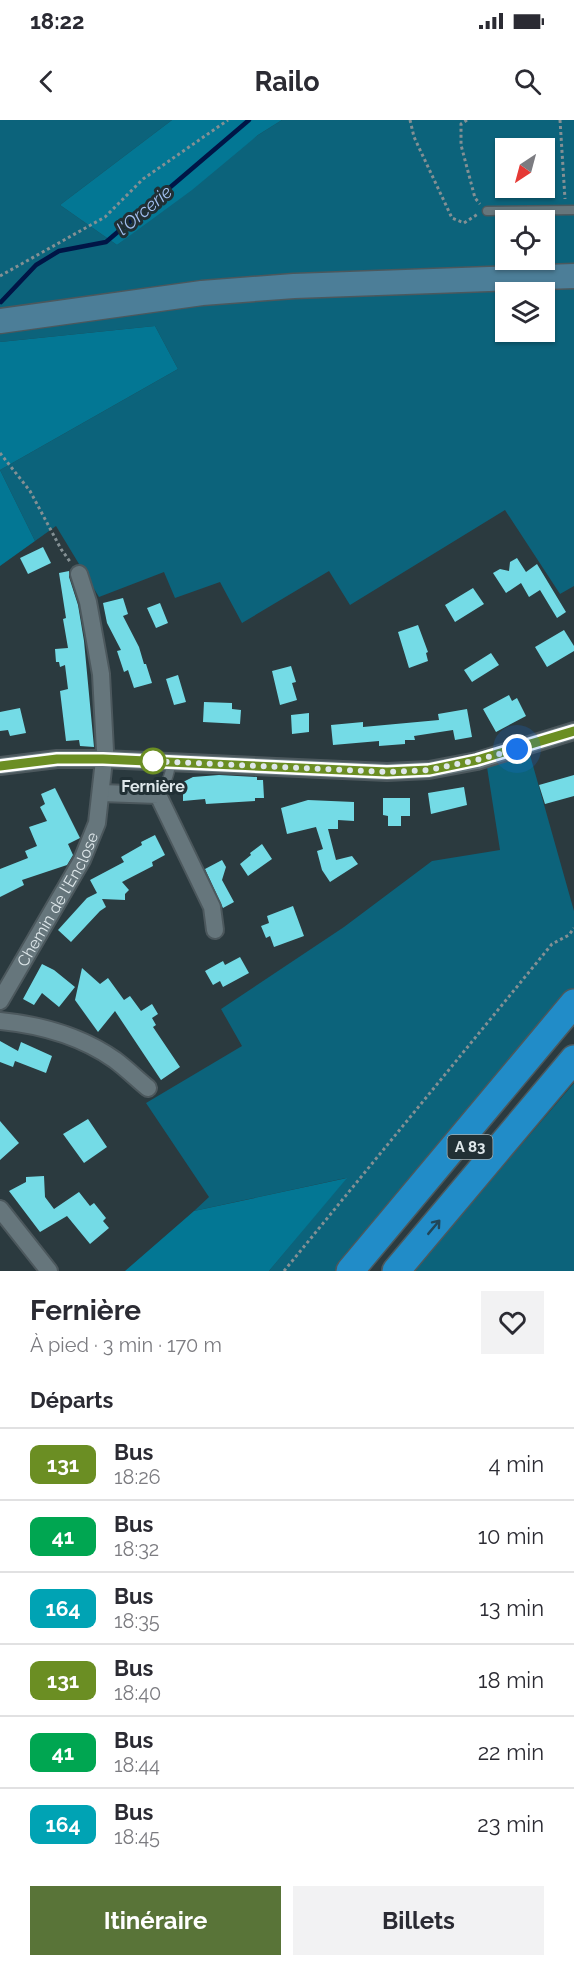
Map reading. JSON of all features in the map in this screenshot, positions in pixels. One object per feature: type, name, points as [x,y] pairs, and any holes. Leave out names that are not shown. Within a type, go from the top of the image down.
[{"type":"highway","points":[[350,1271],[574,1003]]},
{"type":"highway","name":"A 83","points":[[365,1271],[574,1022]]},
{"type":"highway","name":"A 83","points":[[396,1271],[574,1059]]},
{"type":"main road","points":[[0,321],[202,293],[282,287],[574,276]]},
{"type":"street","name":"Chemin de l'Enclose","points":[[0,1001],[82,860],[97,823],[105,752],[101,674],[88,602],[79,574]]},
{"type":"street","points":[[0,766],[57,759],[103,759],[387,772],[429,770],[477,760],[574,731]]},
{"type":"street","points":[[101,793],[158,795],[212,908],[215,930]]},
{"type":"street","points":[[0,1021],[25,1023],[69,1035],[115,1060],[148,1088]]},
{"type":"street","points":[[0,1209],[49,1271]]},
{"type":"lane","points":[[488,212],[570,210]]},
{"type":"lane","points":[[158,795],[170,774],[171,762]]},
{"type":"path","points":[[0,276],[105,217],[143,179],[228,120]]},
{"type":"path","points":[[410,120],[414,137],[452,218],[464,223],[478,213],[482,207],[475,198],[461,145],[461,122],[467,120]]},
{"type":"path","points":[[560,120],[570,210]]},
{"type":"path","points":[[0,453],[30,490],[61,549],[79,574]]},
{"type":"path","points":[[284,1271],[552,944],[569,935],[574,928]]},
{"type":"shaded area","points":[[0,120],[172,120],[60,205],[117,245],[258,135],[282,120],[574,120],[574,586],[560,594],[505,510],[350,605],[329,571],[242,623],[220,582],[175,598],[164,572],[99,597],[56,526],[35,541],[0,470],[178,369],[155,326],[0,342]]},
{"type":"shaded area","points":[[172,120],[282,120],[258,135],[192,190],[117,245],[60,205]]},
{"type":"shaded area","points":[[155,326],[178,369],[0,470],[0,342]]},
{"type":"shaded area","points":[[0,470],[35,541],[0,566]]},
{"type":"shaded area","points":[[530,755],[574,911],[574,988],[484,1099],[338,1271],[269,1271],[346,1178],[194,1211],[209,1197],[146,1103],[242,1046],[221,1009],[344,927],[432,861],[500,850],[487,767]]},
{"type":"shaded area","points":[[574,1083],[574,1271],[414,1271]]},
{"type":"shaded area","points":[[347,1178],[269,1271],[125,1271],[194,1211]]},
{"type":"building","points":[[43,547],[51,563],[28,574],[20,558]]},
{"type":"building","points":[[517,558],[526,572],[537,564],[566,612],[557,618],[540,590],[529,597],[521,583],[506,593],[493,573],[500,569],[509,571],[510,562]]},
{"type":"building","points":[[69,571],[84,641],[94,747],[80,746],[79,740],[66,741],[60,691],[68,689],[65,665],[60,667],[59,662],[56,662],[55,649],[68,648],[59,573]]},
{"type":"building","points":[[473,588],[484,604],[455,622],[445,605]]},
{"type":"building","points":[[123,598],[128,614],[123,616],[139,647],[152,683],[134,688],[128,670],[124,672],[117,651],[121,650],[107,623],[103,603]]},
{"type":"building","points":[[160,603],[168,623],[156,628],[147,608]]},
{"type":"building","points":[[418,625],[428,652],[426,653],[428,661],[409,668],[398,632]]},
{"type":"building","points":[[564,630],[574,646],[574,651],[547,667],[535,647]]},
{"type":"building","points":[[491,653],[499,665],[472,682],[464,670]]},
{"type":"building","points":[[291,666],[296,682],[292,683],[297,700],[280,705],[272,671]]},
{"type":"building","points":[[178,675],[186,702],[174,705],[166,679]]},
{"type":"building","points":[[509,695],[512,701],[517,698],[526,716],[496,732],[483,709]]},
{"type":"building","points":[[204,702],[232,703],[232,709],[241,710],[240,724],[203,722]]},
{"type":"building","points":[[20,708],[26,733],[10,736],[8,730],[0,731],[0,712]]},
{"type":"building","points":[[467,709],[472,737],[455,740],[453,730],[414,736],[415,740],[405,740],[405,744],[379,746],[379,741],[333,745],[331,725],[363,722],[363,727],[439,720],[438,714]]},
{"type":"building","points":[[309,713],[309,732],[292,734],[291,715]]},
{"type":"building","points":[[219,775],[257,777],[257,780],[263,780],[264,798],[255,798],[255,801],[206,804],[205,799],[183,801],[183,782],[193,777]]},
{"type":"building","points":[[574,775],[574,796],[545,804],[539,785]]},
{"type":"building","points":[[464,787],[467,805],[431,814],[428,793]]},
{"type":"building","points":[[55,788],[80,838],[68,844],[73,855],[67,865],[22,880],[24,885],[0,897],[0,869],[28,858],[25,851],[37,846],[29,827],[47,821],[40,807],[45,804],[41,794]]},
{"type":"building","points":[[383,798],[410,798],[410,816],[401,816],[401,826],[388,826],[388,816],[383,815]]},
{"type":"building","points":[[308,800],[354,802],[354,821],[338,820],[338,829],[328,829],[336,860],[352,856],[358,864],[330,882],[322,870],[317,851],[323,849],[316,827],[287,834],[281,808]]},
{"type":"building","points":[[155,835],[165,855],[152,862],[153,866],[122,882],[129,890],[125,894],[125,900],[102,899],[106,907],[71,942],[58,930],[87,898],[97,893],[90,880],[124,862],[121,857]]},
{"type":"building","points":[[262,844],[272,859],[248,876],[240,864]]},
{"type":"building","points":[[222,860],[226,867],[222,880],[234,902],[223,908],[205,869]]},
{"type":"building","points":[[293,906],[304,936],[274,947],[270,936],[266,938],[261,926],[269,923],[267,916]]},
{"type":"building","points":[[240,957],[249,973],[223,987],[220,981],[213,985],[205,971],[223,961],[225,965]]},
{"type":"building","points":[[42,964],[54,970],[75,987],[59,1007],[42,993],[34,1005],[23,999]]},
{"type":"building","points":[[82,968],[100,984],[108,978],[124,1000],[130,996],[141,1011],[152,1004],[158,1014],[152,1018],[156,1025],[153,1027],[180,1067],[161,1080],[115,1011],[98,1032],[75,1000]]},
{"type":"building","points":[[0,1041],[18,1051],[21,1042],[52,1056],[46,1073],[15,1061],[13,1067],[0,1062]]},
{"type":"building","points":[[88,1119],[107,1147],[84,1163],[63,1134]]},
{"type":"building","points":[[0,1121],[19,1143],[0,1160]]},
{"type":"building","points":[[44,1176],[45,1197],[54,1209],[79,1192],[90,1206],[94,1203],[106,1218],[103,1221],[109,1228],[90,1244],[67,1216],[40,1232],[9,1191],[26,1182],[26,1177]]},
{"type":"waterway","name":"l'Orcerie","points":[[1,302],[36,265],[59,251],[106,242],[249,120]]},
{"type":"bus line","name":"131","points":[[0,766],[57,759],[103,759],[387,772],[429,770],[477,760],[574,731]]},
{"type":"place","name":"Fernière","points":[[153,761]]},
{"type":"route","points":[[153,761],[149,761],[387,772],[429,770],[517,749]]}]
